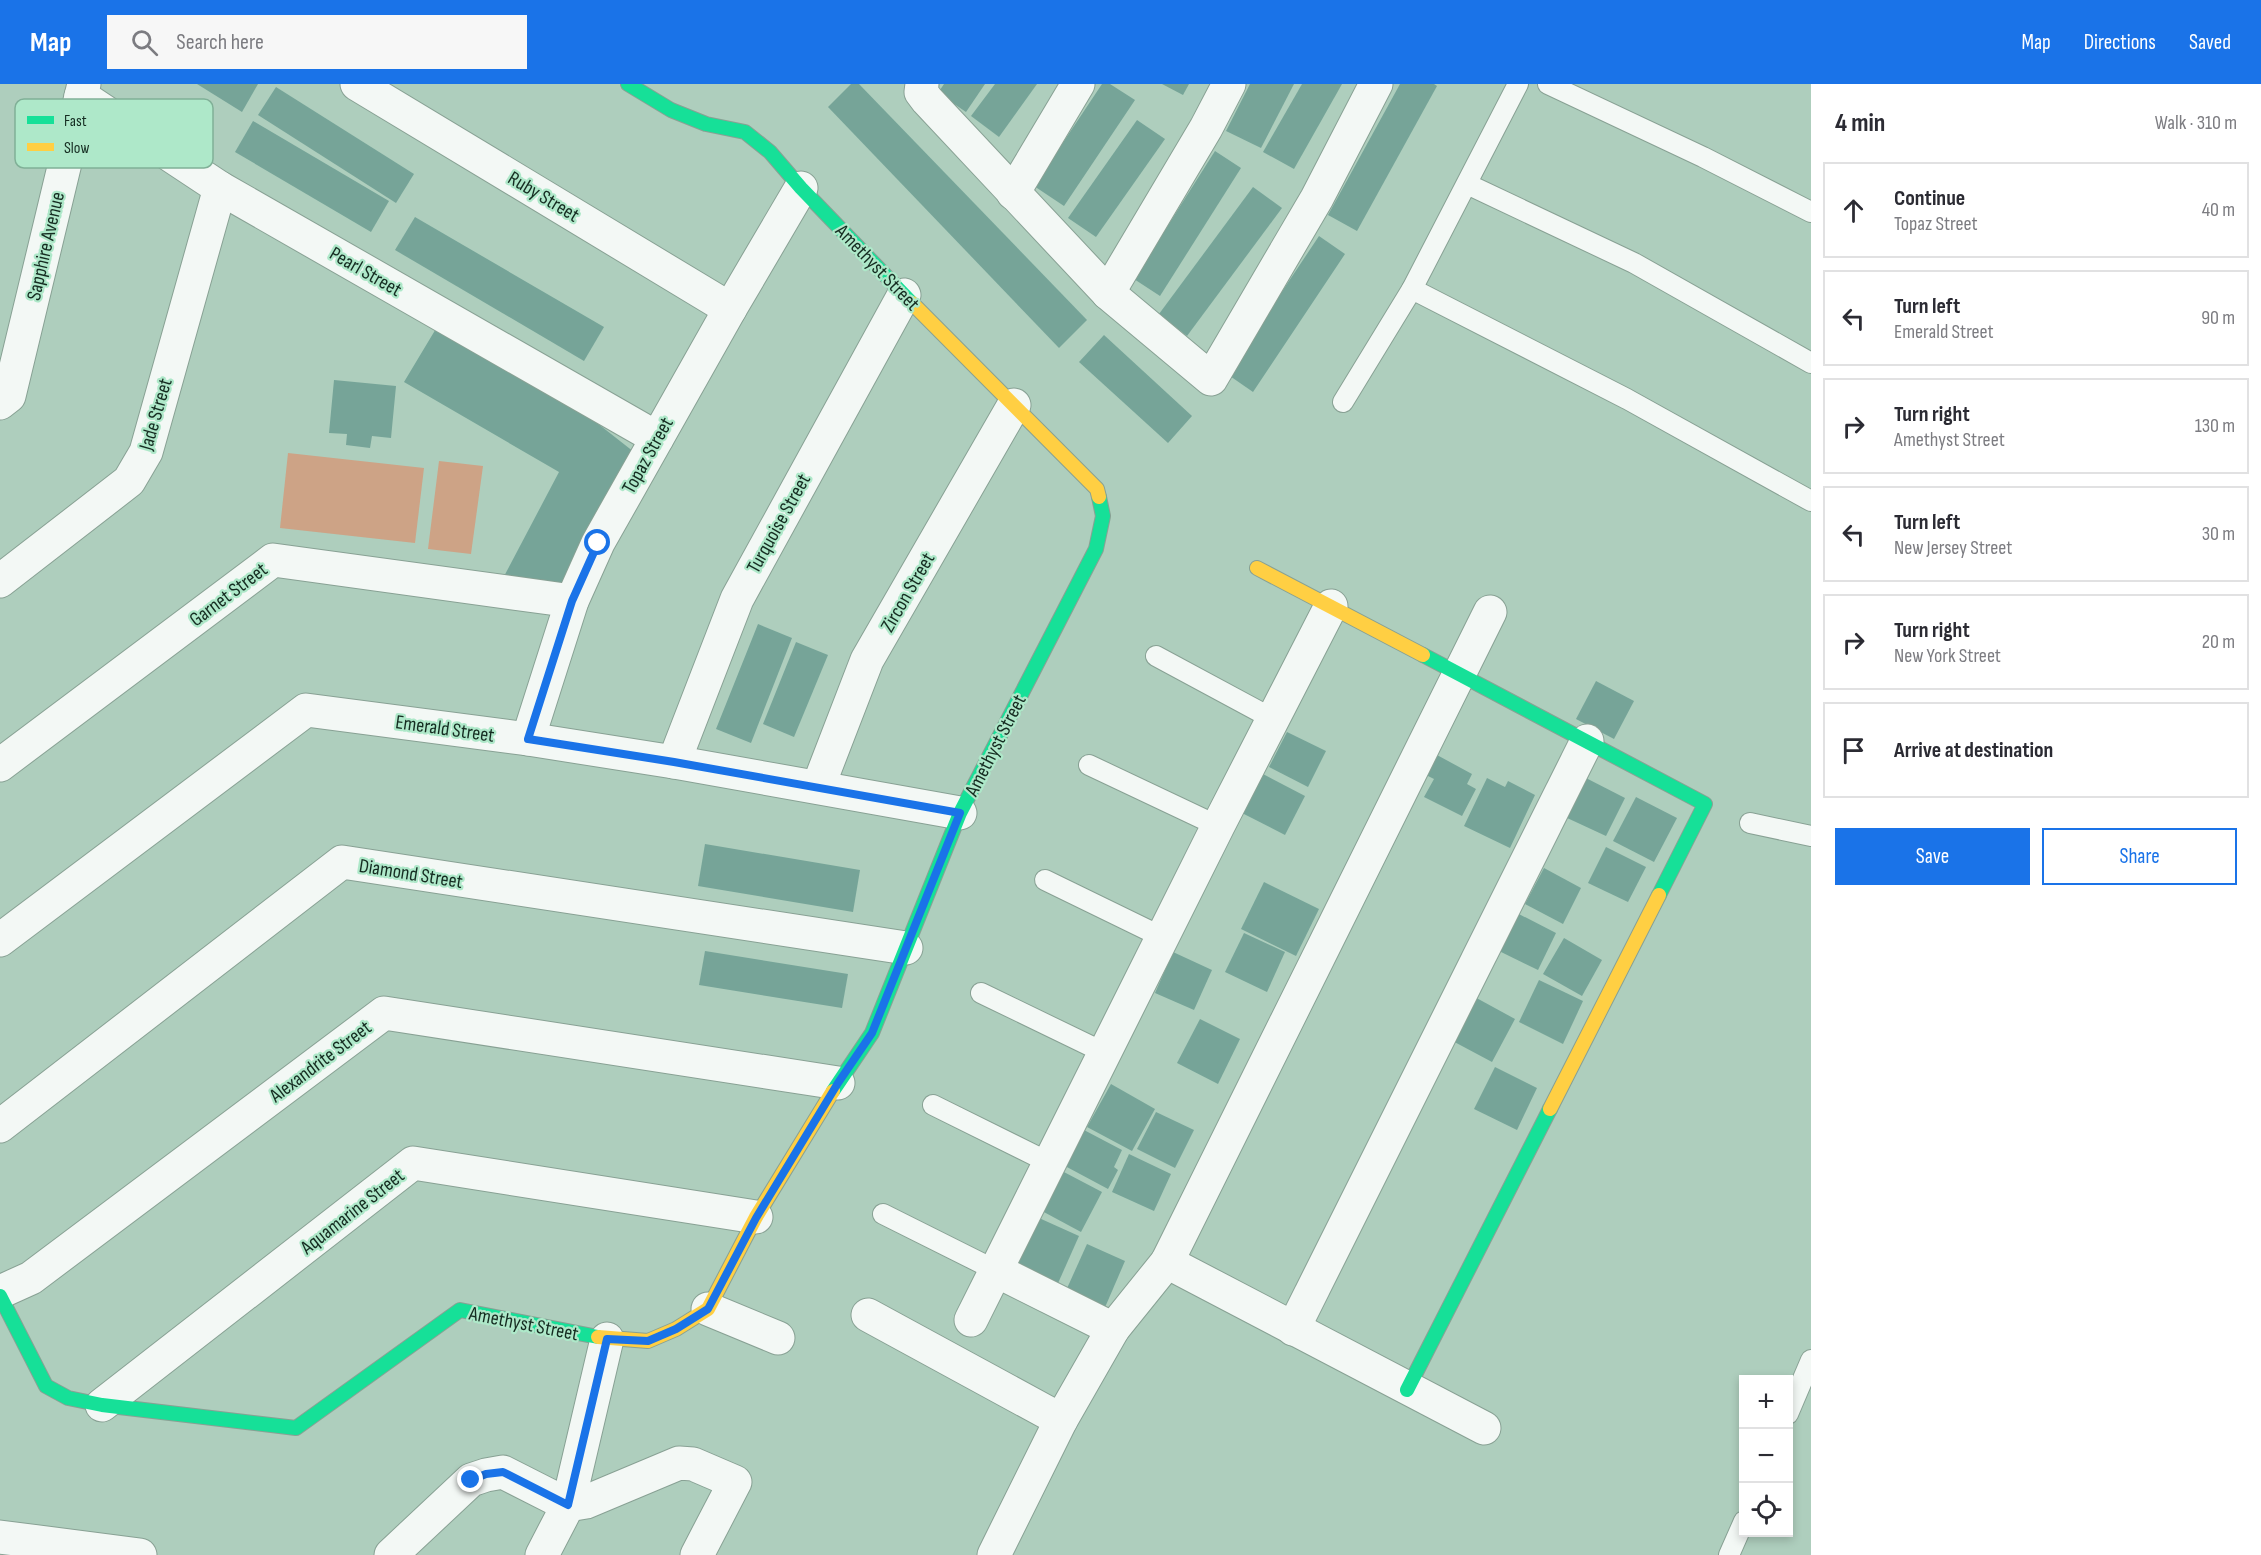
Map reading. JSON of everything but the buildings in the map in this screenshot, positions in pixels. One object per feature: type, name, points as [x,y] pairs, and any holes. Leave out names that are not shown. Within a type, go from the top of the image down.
[{"type":"street","name":"Ruby Street","points":[[357,84],[730,309]]},
{"type":"street","name":"Amethyst Street","points":[[0,1294],[46,1386],[68,1398],[102,1405],[297,1428],[460,1310],[607,1339],[648,1341],[676,1329],[708,1309],[756,1218],[838,1083],[872,1033],[960,813],[1096,549],[1103,516],[1097,489],[904,295],[801,188],[770,152],[745,132],[706,124],[671,110],[628,84]]},
{"type":"street","points":[[922,84],[921,92],[927,100],[1108,293],[1211,379],[1317,198],[1376,84]]},
{"type":"street","points":[[1013,193],[1078,84]]},
{"type":"street","points":[[1108,293],[1206,128],[1229,84]]},
{"type":"street","name":"Pearl Street","points":[[82,90],[95,99]]},
{"type":"street","name":"Sapphire Avenue","points":[[0,404],[9,396],[63,168]]},
{"type":"street","name":"Pearl Street","points":[[192,168],[220,188],[657,438]]},
{"type":"street","name":"Jade Street","points":[[0,581],[129,481],[146,452],[220,188]]},
{"type":"street","name":"Topaz Street","points":[[528,739],[572,601],[598,543],[801,188]]},
{"type":"street","name":"Turquoise Street","points":[[674,762],[737,599],[904,295]]},
{"type":"street","name":"Zircon Street","points":[[818,787],[867,660],[1014,405]]},
{"type":"street","name":"Garnet Street","points":[[0,765],[273,560],[572,601]]},
{"type":"street","points":[[1257,568],[1705,804],[1407,1390]]},
{"type":"street","points":[[971,1320],[1162,937],[1331,606]]},
{"type":"street","points":[[994,1555],[1061,1420],[1113,1329],[1167,1262],[1490,612]]},
{"type":"street","name":"Emerald Street","points":[[0,940],[306,710],[528,739],[674,762],[960,813]]},
{"type":"street","points":[[1293,1329],[1587,741]]},
{"type":"street","name":"Diamond Street","points":[[0,1126],[342,862],[906,948]]},
{"type":"street","name":"Alexandrite Street","points":[[0,1294],[31,1278],[384,1013],[838,1083]]},
{"type":"street","name":"Aquamarine Street","points":[[102,1405],[413,1163],[756,1218]]},
{"type":"street","points":[[1167,1262],[1407,1390],[1484,1428]]},
{"type":"street","points":[[997,1271],[1113,1329]]},
{"type":"street","points":[[708,1309],[778,1338]]},
{"type":"street","points":[[868,1316],[1061,1420]]},
{"type":"street","points":[[542,1555],[568,1505],[607,1339]]},
{"type":"street","points":[[391,1555],[471,1480],[486,1474],[503,1472],[568,1505],[586,1502],[679,1463],[693,1464],[735,1482],[697,1555]]},
{"type":"street","points":[[0,1537],[140,1555]]},
{"type":"lane","points":[[1343,402],[1412,289],[1518,84]]},
{"type":"lane","points":[[1548,84],[1811,212]]},
{"type":"lane","points":[[1467,184],[1634,263],[1811,363]]},
{"type":"lane","points":[[1412,289],[1627,399],[1811,501]]},
{"type":"lane","points":[[1156,656],[1273,719]]},
{"type":"lane","points":[[1089,765],[1218,826]]},
{"type":"lane","points":[[1750,823],[1811,836]]},
{"type":"lane","points":[[1045,879],[1162,937]]},
{"type":"lane","points":[[981,993],[1105,1053]]},
{"type":"lane","points":[[933,1105],[1050,1163]]},
{"type":"lane","points":[[883,1214],[997,1271]]},
{"type":"lane","points":[[1793,1402],[1811,1360]]},
{"type":"lane","points":[[1729,1555],[1739,1531]]},
{"type":"shaded area","points":[[288,453],[424,468],[415,543],[280,528]]},
{"type":"shaded area","points":[[439,461],[483,466],[471,554],[428,549]]},
{"type":"traffic: fast","points":[[628,84],[671,110],[706,124],[745,132],[770,152],[801,188],[912,303]]},
{"type":"traffic: fast","points":[[833,1091],[872,1033],[960,813],[1096,549],[1103,516],[1099,497]]},
{"type":"traffic: fast","points":[[1423,655],[1705,804],[1659,895]]},
{"type":"traffic: fast","points":[[1407,1390],[1550,1109]]},
{"type":"traffic: fast","points":[[0,1296],[46,1386],[68,1398],[102,1405],[296,1428],[460,1310],[598,1337]]},
{"type":"traffic: slow","points":[[912,303],[1097,489],[1099,497]]},
{"type":"traffic: slow","points":[[1257,568],[1423,655]]},
{"type":"traffic: slow","points":[[1550,1109],[1659,895]]},
{"type":"traffic: slow","points":[[598,1337],[648,1341],[676,1329],[708,1309],[756,1217],[833,1091]]},
{"type":"route","points":[[471,1480],[486,1474],[503,1472],[568,1505],[607,1339],[648,1341],[676,1329],[708,1309],[756,1218],[838,1083],[872,1033],[960,813],[674,762],[528,739],[572,601],[598,543]]}]
